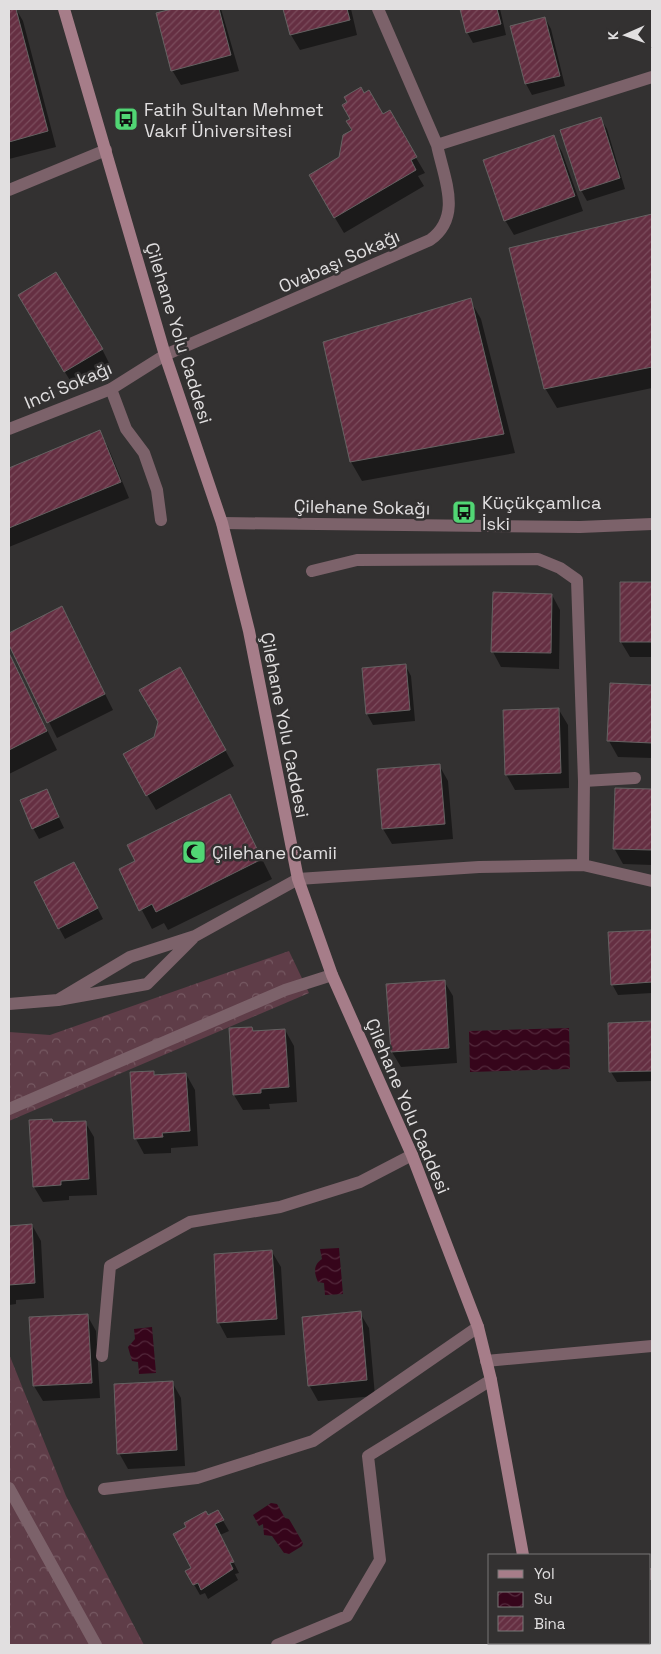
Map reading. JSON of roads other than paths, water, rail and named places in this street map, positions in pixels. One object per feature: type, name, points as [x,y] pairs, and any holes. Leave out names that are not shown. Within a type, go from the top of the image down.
[{"type":"street","name":"Çilehane Yolu Caddesi","points":[[64,9],[166,355],[222,524],[249,631],[298,879],[332,975],[412,1155],[478,1328],[491,1380],[523,1554]]},
{"type":"street","name":"Ovabaşı Sokağı","points":[[166,355],[430,240],[442,232],[448,220],[450,206],[437,145],[378,9]]},
{"type":"street","points":[[437,145],[652,77]]},
{"type":"street","points":[[9,190],[106,150]]},
{"type":"street","name":"Inci Sokağı","points":[[9,429],[111,389],[166,355]]},
{"type":"street","points":[[111,389],[126,429],[144,453],[157,490],[161,520]]},
{"type":"street","name":"Çilehane Sokağı","points":[[222,524],[580,527],[652,524]]},
{"type":"street","points":[[312,571],[357,560],[538,560],[560,568],[577,580],[584,781],[583,865]]},
{"type":"street","points":[[584,781],[635,778]]},
{"type":"street","points":[[58,1000],[130,957],[195,936],[298,879],[479,867],[583,865],[652,882]]},
{"type":"street","points":[[9,1004],[58,1000],[147,984],[195,936]]},
{"type":"street","points":[[9,1109],[285,990],[332,975]]},
{"type":"street","points":[[102,1356],[110,1266],[190,1222],[280,1207],[360,1182],[412,1155]]},
{"type":"street","points":[[104,1490],[197,1478],[313,1441],[478,1328]]},
{"type":"street","points":[[486,1361],[652,1346]]},
{"type":"street","points":[[278,1645],[347,1616],[380,1560],[368,1456],[491,1380]]},
{"type":"street","points":[[9,1488],[96,1645]]},
{"type":"water","points":[[569,1028],[570,1069],[470,1072],[469,1031]]},
{"type":"water","points":[[339,1248],[343,1294],[325,1295],[324,1283],[318,1282],[315,1272],[317,1264],[322,1259],[320,1249]]},
{"type":"water","points":[[152,1327],[156,1373],[139,1374],[138,1362],[132,1361],[128,1347],[135,1339],[134,1329]]},
{"type":"water","points":[[271,1503],[277,1504],[285,1518],[289,1519],[303,1543],[302,1546],[289,1554],[284,1553],[272,1536],[264,1535],[263,1524],[259,1526],[253,1515]]},
{"type":"place","name":"Fatih Sultan Mehmet Vakıf Üniversitesi","points":[[126,119]]},
{"type":"place","name":"Küçükçamlıca İski","points":[[464,512]]},
{"type":"place","name":"Çilehane Camii","points":[[194,852]]}]
